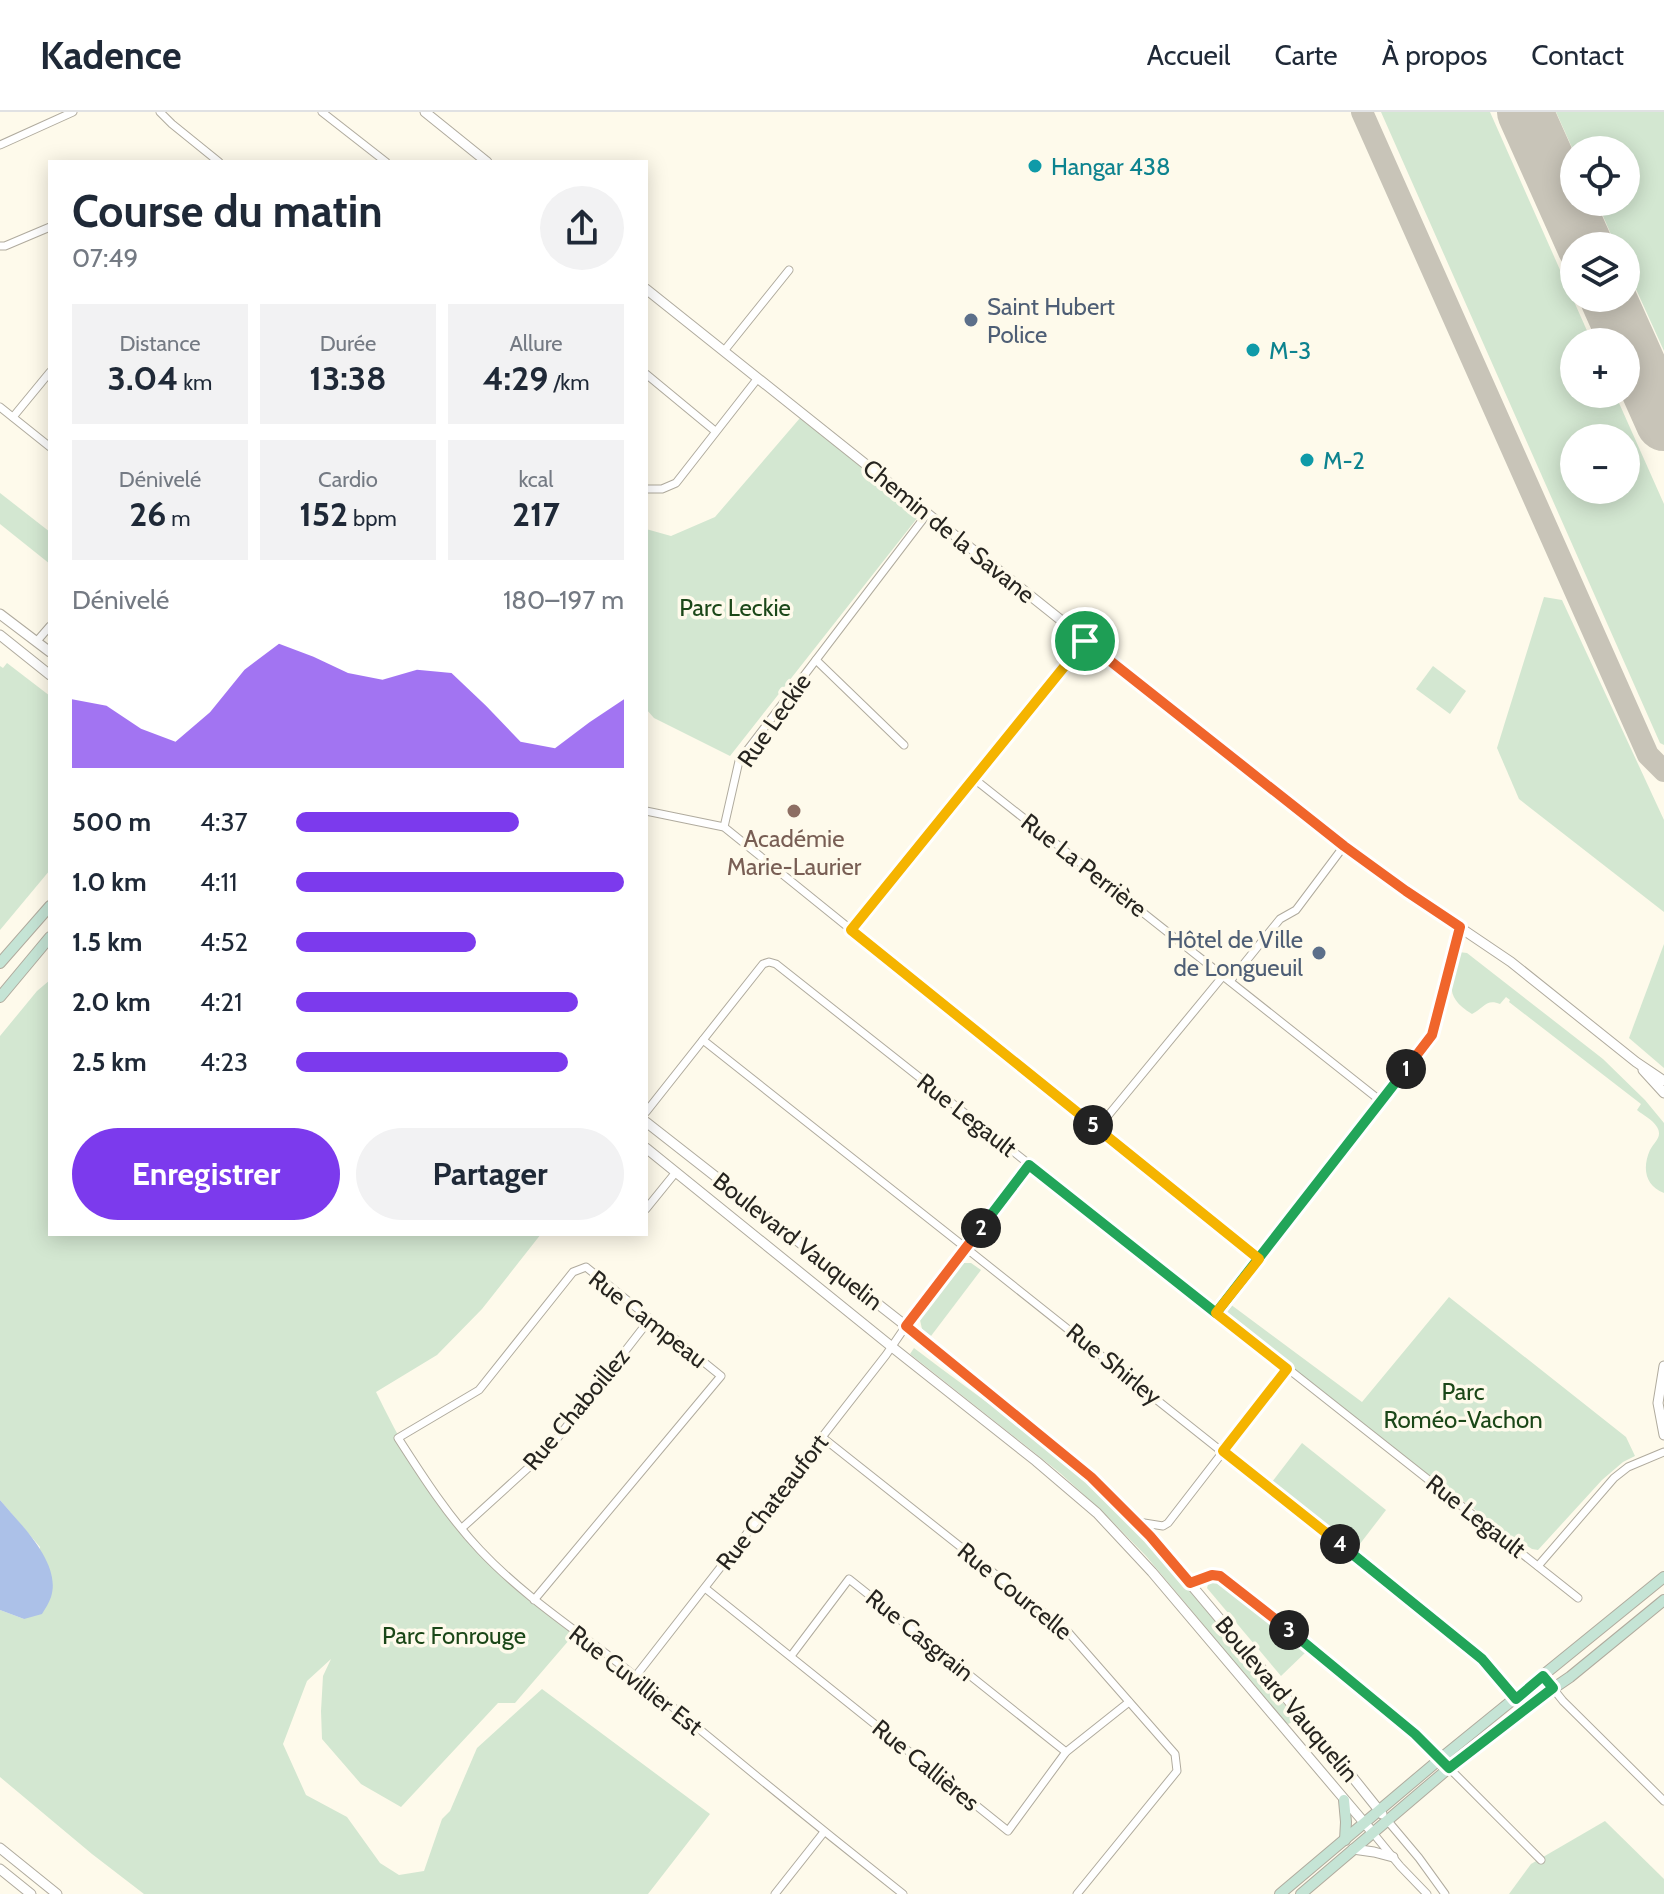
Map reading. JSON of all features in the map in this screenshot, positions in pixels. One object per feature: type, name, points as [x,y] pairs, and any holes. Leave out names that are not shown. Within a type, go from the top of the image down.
[{"type":"main road","points":[[0,963],[48,908]]},
{"type":"main road","points":[[0,997],[48,939]]},
{"type":"main road","points":[[1280,1894],[1664,1577]]},
{"type":"main road","points":[[1301,1894],[1449,1768],[1570,1677],[1664,1600]]},
{"type":"main road","points":[[1344,1800],[1345,1840]]},
{"type":"street","points":[[0,145],[73,112]]},
{"type":"street","points":[[160,112],[217,160]]},
{"type":"street","points":[[322,112],[383,160]]},
{"type":"street","points":[[425,112],[485,160]]},
{"type":"street","points":[[0,246],[48,228]]},
{"type":"street","points":[[724,351],[789,270]]},
{"type":"street","name":"Chemin de la Savane","points":[[648,291],[1344,846],[1511,962],[1664,1081]]},
{"type":"street","points":[[13,417],[48,374]]},
{"type":"street","points":[[648,376],[715,431]]},
{"type":"street","points":[[648,489],[662,489],[676,483],[758,378]]},
{"type":"street","points":[[0,407],[48,445]]},
{"type":"street","name":"Rue Leckie","points":[[724,827],[739,761],[927,514]]},
{"type":"street","points":[[0,614],[48,650]]},
{"type":"street","points":[[37,641],[48,628]]},
{"type":"street","points":[[0,635],[48,673]]},
{"type":"street","points":[[851,930],[1085,641]]},
{"type":"street","name":"Rue Leckie","points":[[816,660],[904,745]]},
{"type":"street","name":"Rue La Perrière","points":[[973,778],[1382,1102]]},
{"type":"street","points":[[648,811],[724,827],[1259,1259]]},
{"type":"street","points":[[1097,1129],[1226,978],[1280,919],[1296,910],[1344,846]]},
{"type":"street","points":[[1216,1313],[1432,1035],[1460,927]]},
{"type":"street","name":"Rue Legault","points":[[703,1040],[760,967],[769,962],[776,964],[1578,1598]]},
{"type":"street","points":[[648,1109],[703,1040]]},
{"type":"street","name":"Rue Shirley","points":[[703,1040],[1060,1320],[1482,1659],[1516,1699]]},
{"type":"street","name":"Chemin de la Savane","points":[[1636,1062],[1664,1093]]},
{"type":"street","name":"Boulevard Vauquelin","points":[[648,1124],[906,1326],[1091,1477],[1136,1521],[1190,1583],[1387,1820]]},
{"type":"street","name":"Boulevard Vauquelin","points":[[648,1150],[1043,1466],[1107,1523],[1373,1833]]},
{"type":"street","name":"Rue Chateaufort","points":[[635,1677],[892,1347],[1029,1165]]},
{"type":"street","name":"Boulevard Vauquelin","points":[[648,1207],[676,1172]]},
{"type":"street","name":"Rue Campeau","points":[[398,1438],[479,1390],[573,1272],[586,1267],[721,1376],[534,1600]]},
{"type":"street","name":"Rue Chaboillez","points":[[462,1528],[549,1449],[650,1319]]},
{"type":"street","points":[[1664,1366],[1658,1403],[1664,1435]]},
{"type":"street","points":[[1136,1521],[1163,1526],[1168,1523],[1287,1369]]},
{"type":"street","name":"Rue Courcelle","points":[[822,1437],[1068,1632],[1175,1754],[1177,1771],[1077,1894]]},
{"type":"street","name":"Rue Cuvillier Est","points":[[398,1438],[435,1496],[481,1552],[534,1600],[635,1677],[903,1894]]},
{"type":"street","points":[[1538,1566],[1614,1478],[1628,1467],[1664,1452]]},
{"type":"street","points":[[1190,1583],[1212,1575],[1225,1578],[1415,1734],[1541,1860]]},
{"type":"street","name":"Rue Casgrain","points":[[791,1656],[849,1579],[1066,1752]]},
{"type":"street","name":"Rue Callières","points":[[705,1588],[1008,1831],[1066,1752],[1129,1702]]},
{"type":"street","points":[[1543,1676],[1563,1701],[1664,1801]]},
{"type":"street","points":[[1387,1820],[1445,1894]]},
{"type":"street","points":[[775,1894],[824,1832]]},
{"type":"street","points":[[1373,1833],[1427,1894]]},
{"type":"street","points":[[0,1848],[57,1894]]},
{"type":"street","points":[[1353,1849],[1393,1857]]},
{"type":"street","points":[[0,1869],[31,1894]]},
{"type":"green space","points":[[1381,112],[1490,112],[1560,270],[1560,312],[1579,312],[1586,328],[1560,328],[1560,408],[1621,408],[1628,424],[1560,424],[1560,504],[1640,504],[1640,450],[1664,504],[1664,745],[1660,743]]},
{"type":"green space","points":[[1556,112],[1664,112],[1664,351],[1640,298],[1640,232],[1610,232],[1603,216],[1640,216],[1640,136],[1567,136]]},
{"type":"green space","name":"Parc Leckie","points":[[800,418],[922,512],[730,756],[654,718],[648,711],[648,530],[671,536],[715,517]]},
{"type":"green space","points":[[0,493],[48,530],[48,562],[0,524]]},
{"type":"green space","points":[[1544,597],[1562,600],[1664,820],[1664,912],[1519,799],[1497,748]]},
{"type":"green space","points":[[7,663],[48,694],[48,872],[0,930],[0,666],[3,668]]},
{"type":"green space","points":[[1433,666],[1466,691],[1450,714],[1416,689]]},
{"type":"green space","points":[[1664,944],[1664,1068],[1629,1038]]},
{"type":"green space","points":[[1459,952],[1467,953],[1603,1059],[1645,1100],[1664,1123],[1664,1193],[1653,1186],[1647,1176],[1648,1157],[1659,1131],[1637,1110],[1641,1104],[1506,997],[1500,1004],[1488,1003],[1472,1014],[1462,1007],[1456,1001],[1452,987]]},
{"type":"green space","name":"Parc Fonrouge","points":[[48,982],[48,1236],[539,1236],[482,1309],[437,1355],[376,1392],[422,1476],[464,1534],[504,1573],[576,1632],[515,1703],[498,1703],[401,1807],[361,1784],[322,1739],[323,1676],[331,1659],[307,1681],[283,1744],[306,1795],[347,1817],[380,1863],[399,1875],[424,1871],[442,1819],[450,1811],[477,1748],[542,1689],[710,1814],[648,1894],[144,1894],[0,1777],[0,1610],[24,1619],[40,1547],[0,1500],[0,1036]]},
{"type":"green space","points":[[962,1263],[971,1263],[981,1270],[931,1336],[922,1329],[920,1320]]},
{"type":"green space","name":"Parc Roméo-Vachon","points":[[1449,1297],[1626,1437],[1635,1456],[1602,1480],[1538,1550],[1521,1544],[1216,1313],[1226,1301],[1362,1402]]},
{"type":"green space","points":[[914,1348],[1036,1439],[1117,1509],[1292,1714],[1292,1722],[1288,1724],[1284,1721],[1146,1556],[1104,1513],[1060,1473],[910,1354]]},
{"type":"green space","points":[[1302,1443],[1386,1510],[1356,1549],[1272,1482]]},
{"type":"green space","points":[[1215,1579],[1307,1651],[1281,1676],[1207,1588],[1209,1581]]},
{"type":"green space","points":[[1605,1821],[1664,1879],[1664,1894],[1509,1894],[1531,1864]]},
{"type":"water","points":[[0,1500],[28,1532],[50,1571],[53,1584],[51,1597],[42,1614],[24,1619],[0,1610]]},
{"type":"taxiway","points":[[1362,112],[1648,755],[1664,771]]},
{"type":"runway","points":[[1525,112],[1579,232]]},
{"type":"runway","points":[[1614,312],[1664,423]]},
{"type":"place","name":"Hangar 438","points":[[1035,166]]},
{"type":"place","name":"Saint Hubert Police","points":[[971,320]]},
{"type":"place","name":"M-3","points":[[1253,350]]},
{"type":"place","name":"M-2","points":[[1307,460]]},
{"type":"place","name":"Académie Marie-Laurier","points":[[794,811]]},
{"type":"place","name":"Hôtel de Ville de Longueuil","points":[[1319,953]]},
{"type":"route","points":[[1085,641],[851,930],[1259,1259],[1226,1301],[1216,1313],[1287,1369],[1223,1451],[1482,1659],[1516,1699],[1543,1676],[1553,1688],[1449,1768],[1375,1700],[1225,1578],[1212,1575],[1190,1583],[1150,1536],[1091,1477],[906,1326],[1029,1165],[1216,1313],[1259,1259],[1382,1102],[1432,1035],[1437,1016],[1460,927],[1344,846],[1085,641]]}]
